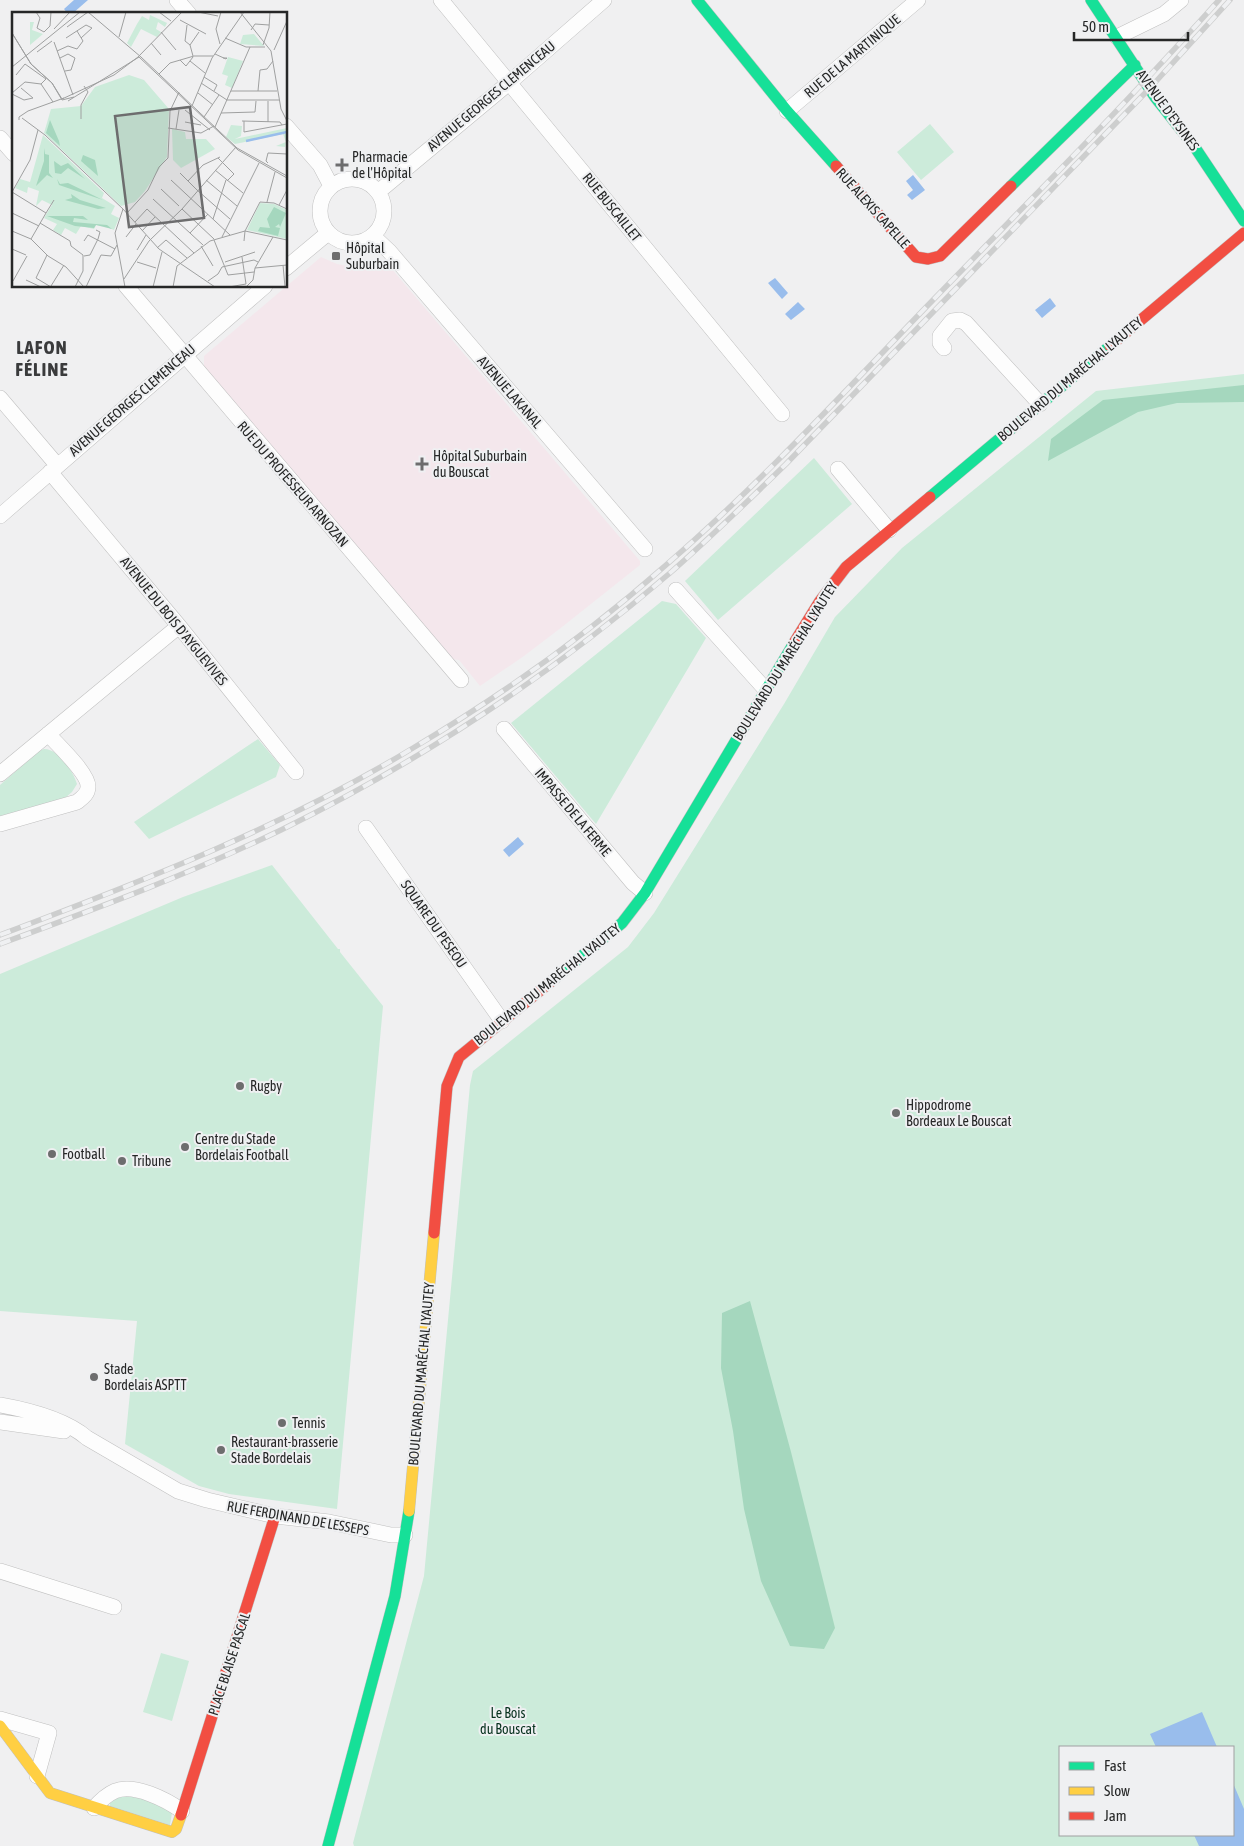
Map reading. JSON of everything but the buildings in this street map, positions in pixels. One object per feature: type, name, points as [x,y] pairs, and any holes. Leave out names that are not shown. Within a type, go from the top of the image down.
[{"type":"street","points":[[177,0],[187,12]]},
{"type":"street","name":"RUE BUSCAILLET","points":[[441,0],[782,414]]},
{"type":"street","name":"AVENUE GEORGES CLEMENCEAU","points":[[378,192],[510,82],[604,0]]},
{"type":"street","name":"RUE ALEXIS CAPELLE","points":[[697,0],[787,111],[916,257],[928,259],[940,256],[1136,65]]},
{"type":"street","name":"RUE DE LA MARTINIQUE","points":[[787,111],[918,0]]},
{"type":"street","name":"AVENUE D'EYSINES","points":[[1091,0],[1136,65],[1155,97],[1194,146],[1244,221]]},
{"type":"street","points":[[1117,37],[1164,14],[1181,0]]},
{"type":"street","points":[[288,128],[320,165],[331,186]]},
{"type":"street","points":[[0,138],[12,152]]},
{"type":"street","points":[[356,179],[364,181],[378,192],[383,203],[384,215],[381,226],[373,236],[358,243],[349,244],[341,242],[328,233],[322,223],[320,203],[324,194],[331,186],[339,182],[356,179]]},
{"type":"street","points":[[288,266],[328,233]]},
{"type":"street","name":"BOULEVARD DU MARÉCHAL LYAUTEY","points":[[328,1846],[395,1596],[409,1512],[447,1086],[459,1056],[622,922],[645,893],[765,689],[830,585],[846,567],[1244,233]]},
{"type":"street","name":"AVENUE LAKANAL","points":[[373,236],[389,251],[645,549]]},
{"type":"street","name":"RUE DU PROFESSEUR ARNOZAN","points":[[128,288],[461,680]]},
{"type":"street","name":"AVENUE GEORGES CLEMENCEAU","points":[[0,516],[263,288]]},
{"type":"street","points":[[944,348],[940,343],[940,336],[952,321],[960,320],[966,323],[1040,404]]},
{"type":"street","name":"AVENUE DU BOIS D'AYGUEVIVES","points":[[0,398],[54,469],[296,772]]},
{"type":"street","points":[[838,470],[889,530]]},
{"type":"street","points":[[676,590],[765,689]]},
{"type":"street","points":[[0,774],[179,626]]},
{"type":"street","name":"IMPASSE DE LA FERME","points":[[504,728],[633,883],[645,893]]},
{"type":"street","points":[[0,824],[77,802],[85,795],[88,787],[86,777],[48,734]]},
{"type":"street","name":"SQUARE DU PESEOU","points":[[366,828],[502,1021]]},
{"type":"street","name":"RUE FERDINAND DE LESSEPS","points":[[0,1405],[76,1428],[87,1438],[178,1491],[207,1500],[276,1516],[329,1522],[391,1535],[405,1534]]},
{"type":"street","name":"RUE FERDINAND DE LESSEPS","points":[[0,1422],[63,1431],[87,1438]]},
{"type":"street","name":"PLACE BLAISE PASCAL","points":[[94,1808],[172,1832],[176,1829],[276,1516]]},
{"type":"street","points":[[0,1571],[114,1607]]},
{"type":"street","points":[[0,1719],[49,1733],[37,1776]]},
{"type":"street","points":[[0,1726],[50,1793],[94,1808],[102,1799],[117,1790],[140,1790],[160,1798],[182,1812]]},
{"type":"shaded area","name":"Hôpital Suburbain du Bouscat","points":[[321,257],[337,264],[356,268],[376,265],[385,261],[640,561],[640,565],[524,656],[480,686],[459,660],[452,659],[204,367],[204,356],[284,288],[288,288],[288,285]]},
{"type":"green space","points":[[930,124],[954,152],[921,180],[897,152]]},
{"type":"green space","name":"Hippodrome Bordeaux Le Bouscat","points":[[1244,374],[1244,1846],[354,1846],[353,1843],[424,1576],[470,1085],[473,1071],[628,947],[654,913],[784,704],[835,617],[902,548],[1096,391]]},
{"type":"green space","points":[[1244,385],[1244,402],[1177,403],[1138,412],[1048,461],[1051,439],[1103,400]]},
{"type":"green space","points":[[814,458],[852,504],[718,620],[685,581]]},
{"type":"green space","points":[[662,601],[676,604],[706,638],[596,824],[511,723]]},
{"type":"green space","points":[[258,739],[280,765],[276,777],[149,839],[134,822]]},
{"type":"green space","points":[[44,749],[55,753],[69,767],[77,784],[72,792],[65,798],[0,818],[0,785],[39,751]]},
{"type":"green space","name":"Centre du Stade Bordelais Football","points":[[272,865],[383,1006],[337,1509],[229,1494],[199,1486],[125,1444],[137,1321],[0,1311],[0,974],[183,897]]},
{"type":"green space","points":[[750,1301],[791,1452],[835,1628],[824,1649],[790,1646],[761,1581],[744,1509],[733,1431],[721,1368],[722,1313]]},
{"type":"green space","points":[[161,1653],[189,1661],[172,1721],[143,1712]]},
{"type":"green space","points":[[127,1796],[150,1800],[172,1813],[170,1825],[110,1806],[110,1799]]},
{"type":"water","points":[[74,0],[88,0],[74,12],[66,12],[64,9]]},
{"type":"water","points":[[913,175],[925,190],[912,200],[907,195],[913,190],[906,181]]},
{"type":"water","points":[[775,278],[788,293],[782,299],[768,283]]},
{"type":"water","points":[[1050,298],[1056,306],[1042,318],[1035,310]]},
{"type":"water","points":[[798,302],[805,309],[791,320],[785,314]]},
{"type":"water","points":[[518,837],[524,844],[509,857],[503,850]]},
{"type":"water","points":[[1202,1712],[1217,1746],[1156,1746],[1150,1734]]},
{"type":"water","points":[[1234,1785],[1244,1809],[1244,1846],[1199,1846],[1194,1836],[1234,1836]]},
{"type":"railway","points":[[0,935],[159,873],[262,828],[313,803],[363,777],[446,728],[512,685],[575,639],[666,565],[736,502],[1078,152],[1219,0]]},
{"type":"railway","points":[[0,944],[177,876],[281,830],[384,775],[434,745],[484,714],[579,646],[670,573],[786,464],[1150,88],[1230,0]]},
{"type":"traffic: fast","points":[[697,0],[787,111],[836,166]]},
{"type":"traffic: fast","points":[[1091,0],[1155,97],[1194,146],[1244,221]]},
{"type":"traffic: fast","points":[[1011,186],[1135,65]]},
{"type":"traffic: fast","points":[[930,497],[1110,346]]},
{"type":"traffic: fast","points":[[554,979],[622,923],[645,893],[794,643]]},
{"type":"traffic: fast","points":[[328,1846],[395,1596],[409,1511]]},
{"type":"traffic: slow","points":[[409,1511],[434,1233]]},
{"type":"traffic: slow","points":[[0,1726],[50,1793],[172,1832],[176,1829],[181,1815]]},
{"type":"traffic: jam","points":[[836,166],[916,257],[928,259],[940,256],[1011,186]]},
{"type":"traffic: jam","points":[[1110,346],[1244,233]]},
{"type":"traffic: jam","points":[[794,643],[820,601],[846,567],[930,497]]},
{"type":"traffic: jam","points":[[434,1233],[447,1086],[459,1057],[554,979]]},
{"type":"traffic: jam","points":[[181,1815],[275,1516]]},
{"type":"place","name":"Pharmacie de l'Hôpital","points":[[342,165]]},
{"type":"place","name":"Hôpital Suburbain","points":[[336,256]]},
{"type":"place","name":"Hôpital Suburbain du Bouscat","points":[[422,464]]},
{"type":"place","name":"Rugby","points":[[240,1086]]},
{"type":"place","name":"Hippodrome Bordeaux Le Bouscat","points":[[896,1113]]},
{"type":"place","name":"Centre du Stade Bordelais Football","points":[[185,1147]]},
{"type":"place","name":"Football","points":[[52,1154]]},
{"type":"place","name":"Tribune","points":[[122,1161]]},
{"type":"place","name":"Stade Bordelais ASPTT","points":[[94,1377]]},
{"type":"place","name":"Tennis","points":[[282,1423]]},
{"type":"place","name":"Restaurant-brasserie Stade Bordelais","points":[[221,1450]]},
{"type":"district","name":"LAFON FÉLINE","points":[[42,358]]},
{"type":"park label","name":"Le Bois du Bouscat","points":[[508,1722]]}]
